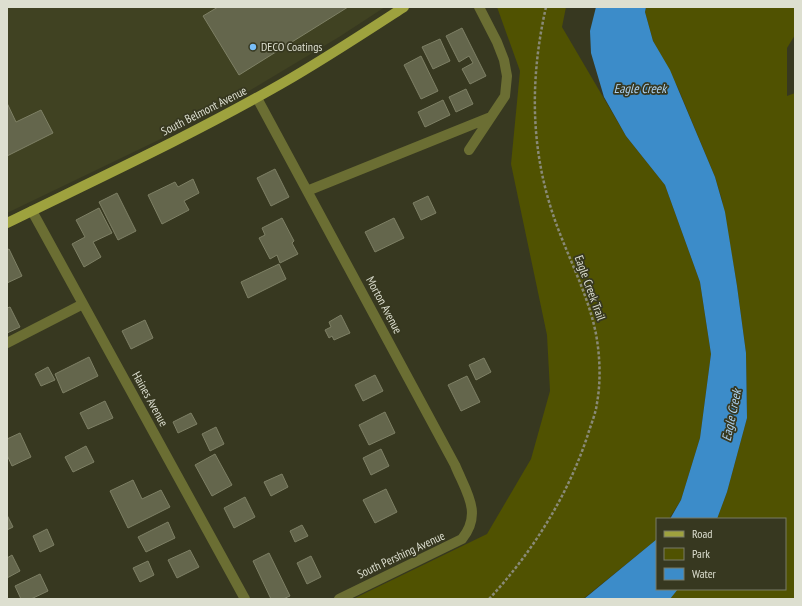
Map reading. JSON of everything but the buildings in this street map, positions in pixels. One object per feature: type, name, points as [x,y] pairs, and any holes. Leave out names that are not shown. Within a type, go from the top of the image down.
[{"type":"main road","name":"South Belmont Avenue","points":[[7,223],[257,98],[311,67],[404,7]]},
{"type":"street","points":[[469,150],[505,96],[506,76],[504,60],[497,42],[478,7]]},
{"type":"street","name":"Morton Avenue","points":[[257,98],[455,466],[472,508],[473,517],[470,530]]},
{"type":"street","points":[[307,191],[455,130],[491,118]]},
{"type":"street","name":"Haines Avenue","points":[[32,211],[245,599]]},
{"type":"street","points":[[7,343],[83,304]]},
{"type":"street","name":"South Pershing Avenue","points":[[338,599],[451,546],[462,539],[470,530]]},
{"type":"path","name":"Eagle Creek Trail","points":[[489,599],[509,577],[543,528],[565,488],[583,449],[597,404],[599,389],[599,360],[596,334],[589,309],[550,205],[536,131],[534,97],[536,67],[546,7]]},
{"type":"shaded area","points":[[7,7],[385,7],[339,37],[249,91],[169,135],[7,213]]},
{"type":"green space","points":[[497,7],[566,7],[562,27],[626,136],[665,185],[700,282],[711,354],[700,438],[681,500],[670,518],[656,518],[656,540],[583,599],[353,599],[487,534],[531,459],[550,391],[547,335],[511,164],[520,71]]},
{"type":"green space","points":[[646,7],[795,7],[795,35],[787,48],[787,96],[795,93],[795,599],[668,599],[676,590],[786,590],[786,518],[717,518],[727,492],[747,418],[746,353],[737,286],[722,200],[715,177],[678,88],[653,41],[645,12]]},
{"type":"water","name":"Eagle Creek","points":[[596,7],[646,7],[645,12],[653,41],[670,70],[715,177],[725,212],[746,353],[747,418],[727,492],[717,518],[671,518],[681,500],[700,438],[711,354],[700,282],[665,185],[626,136],[604,97],[591,53],[590,31]]},
{"type":"water","points":[[656,540],[656,590],[677,590],[670,599],[584,599]]},
{"type":"place","name":"DECO Coatings","points":[[253,47]]}]
